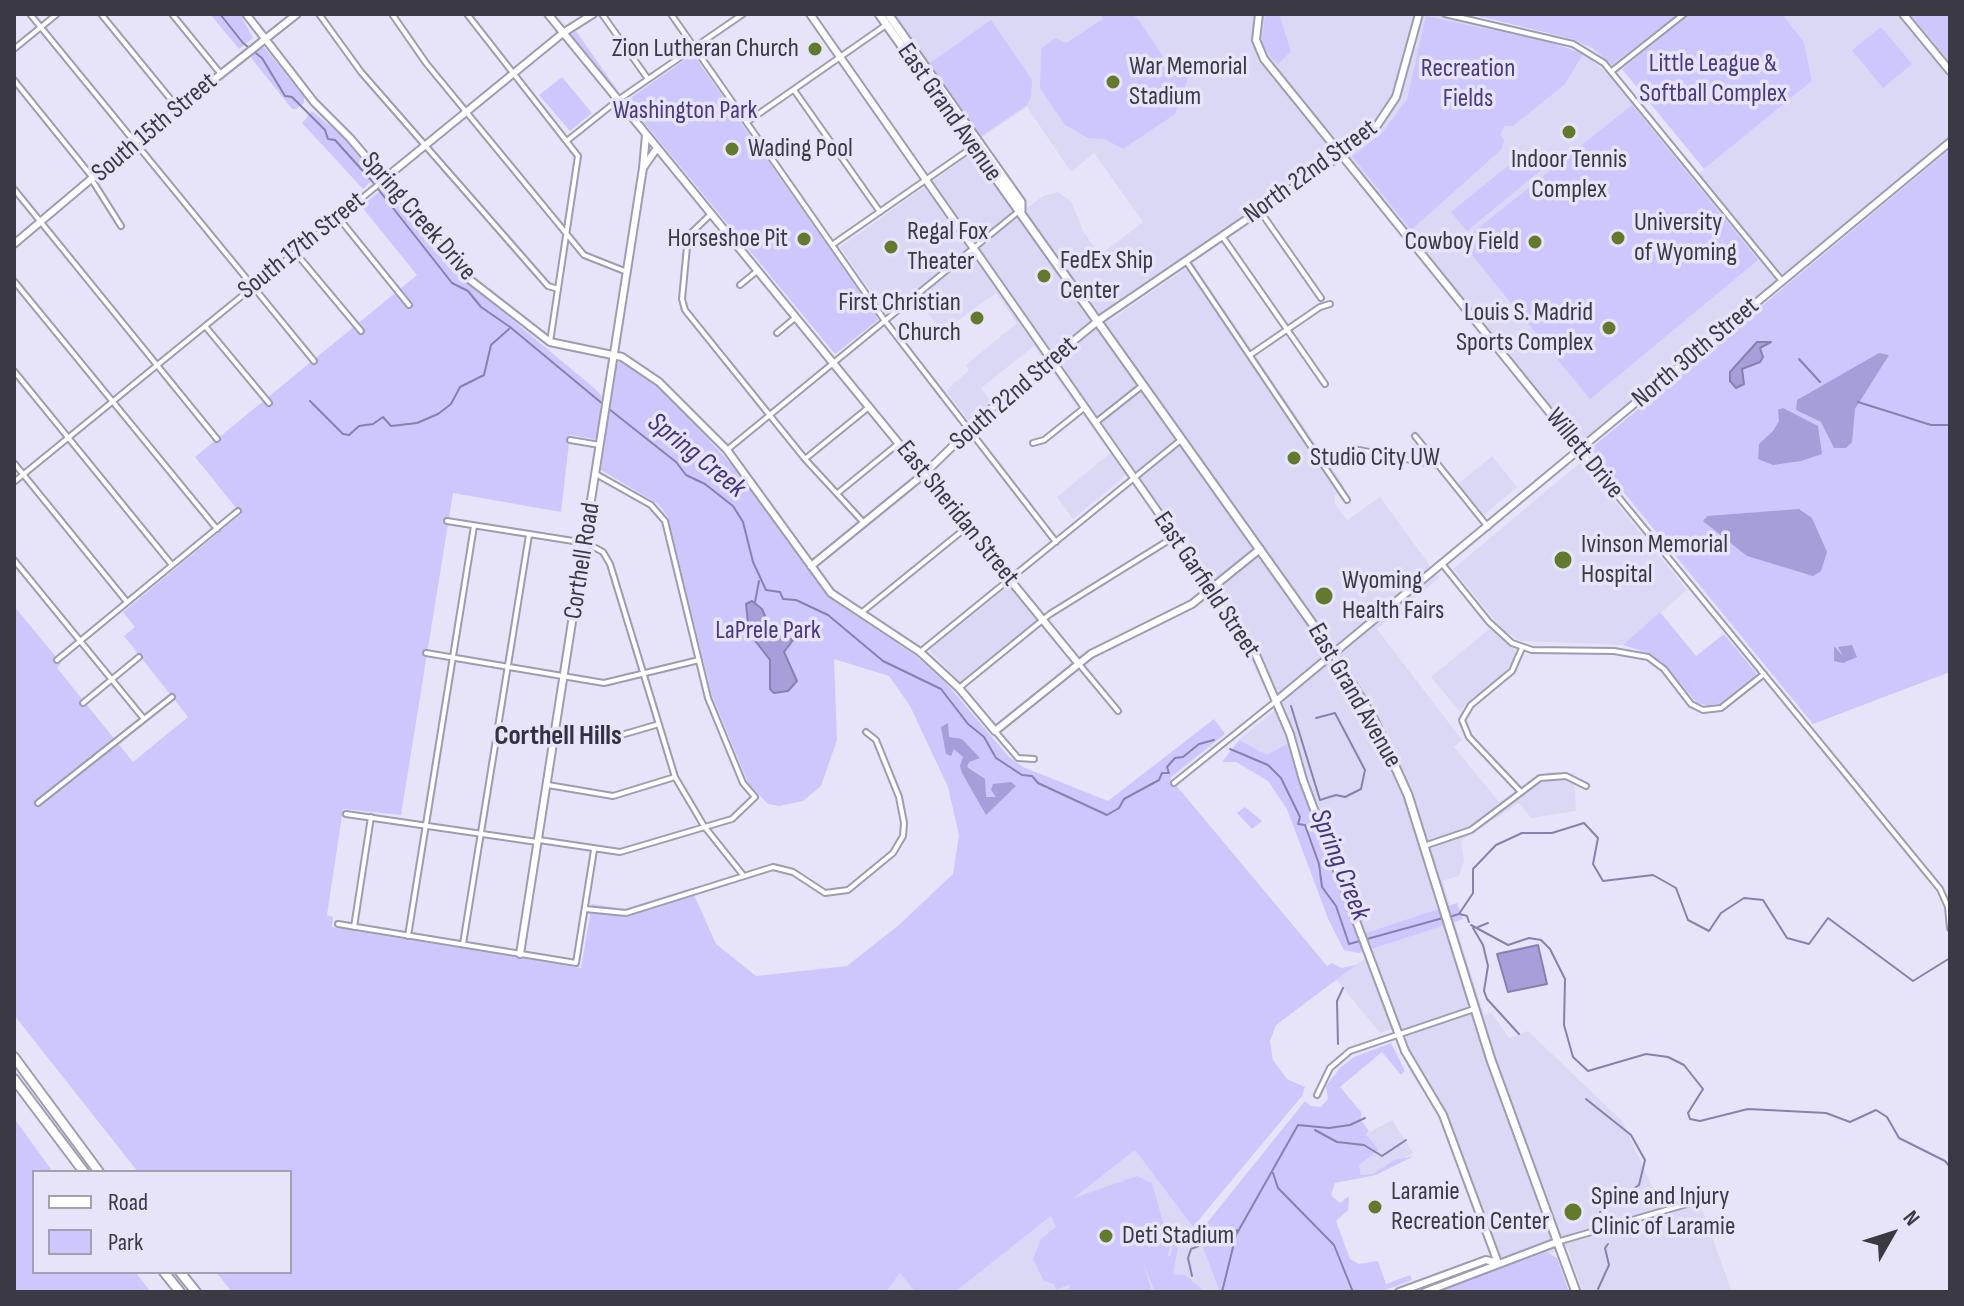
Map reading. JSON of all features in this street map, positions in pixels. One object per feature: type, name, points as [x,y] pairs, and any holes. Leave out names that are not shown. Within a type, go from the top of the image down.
[{"type":"highway","points":[[14,1057],[98,1170]]},
{"type":"highway","points":[[14,1079],[82,1170]]},
{"type":"highway","points":[[166,1274],[180,1292]]},
{"type":"highway","points":[[182,1274],[196,1292]]},
{"type":"main road","name":"East Grand Avenue","points":[[879,14],[1334,654],[1389,750],[1424,846],[1474,1009],[1576,1292]]},
{"type":"main road","name":"East Grand Avenue","points":[[888,14],[1021,202],[1021,210]]},
{"type":"street","points":[[30,14],[314,361]]},
{"type":"street","points":[[14,49],[57,14]]},
{"type":"street","points":[[101,14],[177,107]]},
{"type":"street","points":[[172,14],[220,73]]},
{"type":"street","name":"Spring Creek Drive","points":[[246,14],[314,102],[384,179],[460,271],[550,342],[630,360],[659,382],[727,450],[831,593],[920,652],[959,688],[1018,758],[1034,759]]},
{"type":"street","name":"South 15th Street","points":[[14,244],[177,107],[297,14]]},
{"type":"street","points":[[319,14],[361,72],[425,146],[548,286],[558,289]]},
{"type":"street","points":[[392,14],[466,112],[584,255],[627,272]]},
{"type":"street","points":[[467,14],[575,150],[578,165],[550,342]]},
{"type":"street","name":"East Sheridan Street","points":[[548,14],[1118,711]]},
{"type":"street","name":"South 17th Street","points":[[14,482],[563,33],[593,14]]},
{"type":"street","points":[[602,14],[648,79]]},
{"type":"street","points":[[671,14],[885,321],[1056,542]]},
{"type":"street","points":[[568,140],[618,100],[742,14]]},
{"type":"street","name":"East Garfield Street","points":[[810,14],[1253,648],[1276,701],[1414,1071],[1443,1115],[1498,1263]]},
{"type":"street","name":"Willett Drive","points":[[1259,14],[1256,40],[1264,59],[1940,889],[1948,907],[1950,928]]},
{"type":"street","name":"North 22nd Street","points":[[1186,261],[1341,155],[1376,127],[1391,108],[1419,14]]},
{"type":"street","points":[[1445,14],[1573,44],[1595,55],[1612,71],[1783,282]]},
{"type":"street","points":[[1612,71],[1684,14]]},
{"type":"street","points":[[1903,14],[1950,71]]},
{"type":"street","points":[[747,122],[886,25]]},
{"type":"street","points":[[14,80],[93,179],[121,226]]},
{"type":"street","points":[[794,89],[880,212]]},
{"type":"street","name":"Corthell Road","points":[[520,954],[586,543],[646,135]]},
{"type":"street","name":"North 30th Street","points":[[1276,701],[1950,142]]},
{"type":"street","points":[[832,245],[973,147]]},
{"type":"street","name":"Corthell Road","points":[[643,168],[657,148]]},
{"type":"street","points":[[14,189],[217,439]]},
{"type":"street","points":[[727,450],[1021,210]]},
{"type":"street","points":[[1260,211],[1321,298]]},
{"type":"street","points":[[711,214],[688,236],[683,304],[805,459],[839,492],[864,523]]},
{"type":"street","points":[[338,217],[409,305]]},
{"type":"street","points":[[1222,236],[1325,384]]},
{"type":"street","points":[[295,252],[361,331]]},
{"type":"street","points":[[1186,261],[1347,500]]},
{"type":"street","name":"South 22nd Street","points":[[811,566],[924,474],[969,431],[1099,320],[1186,261]]},
{"type":"street","points":[[740,285],[757,271]]},
{"type":"street","points":[[14,281],[217,529]]},
{"type":"street","points":[[1250,355],[1321,306],[1330,304]]},
{"type":"street","points":[[777,333],[796,317]]},
{"type":"street","points":[[205,326],[269,403]]},
{"type":"street","points":[[14,371],[172,565]]},
{"type":"street","points":[[1095,423],[1144,384]]},
{"type":"street","points":[[805,459],[869,407]]},
{"type":"street","points":[[1033,443],[1044,440],[1084,408]]},
{"type":"street","points":[[1415,436],[1488,527]]},
{"type":"street","points":[[920,652],[1183,439]]},
{"type":"street","points":[[570,440],[600,445]]},
{"type":"street","points":[[839,492],[899,443]]},
{"type":"street","points":[[1325,465],[1356,449],[1438,465]]},
{"type":"street","points":[[14,463],[127,602]]},
{"type":"street","points":[[346,814],[620,852],[732,819],[755,797],[743,783],[716,720],[665,521],[651,505],[596,474]]},
{"type":"street","points":[[57,660],[238,511]]},
{"type":"street","points":[[447,521],[586,543],[607,558],[675,777],[704,826],[743,875]]},
{"type":"street","points":[[408,936],[474,526]]},
{"type":"street","points":[[861,613],[967,527]]},
{"type":"street","points":[[463,944],[529,535]]},
{"type":"street","points":[[959,688],[1043,620],[1174,537]]},
{"type":"street","points":[[995,731],[1078,663],[1192,604],[1260,549]]},
{"type":"street","points":[[14,560],[144,719]]},
{"type":"street","points":[[1443,565],[1498,632],[1522,648],[1624,651],[1648,657],[1660,665],[1691,704],[1708,711],[1721,708],[1764,674]]},
{"type":"street","points":[[1521,792],[1469,737],[1462,720],[1471,705],[1512,671],[1522,648]]},
{"type":"street","points":[[426,653],[604,683],[699,660]]},
{"type":"street","points":[[83,703],[139,657]]},
{"type":"street","points":[[38,803],[172,697]]},
{"type":"street","points":[[1174,783],[1276,701]]},
{"type":"street","points":[[557,731],[611,738],[659,724]]},
{"type":"street","points":[[585,909],[626,913],[765,868],[784,868],[825,893],[840,894],[856,885],[893,853],[903,836],[904,811],[876,740],[866,732]]},
{"type":"street","points":[[1424,846],[1471,830],[1540,778],[1552,775],[1572,778],[1586,786]]},
{"type":"street","points":[[548,785],[613,796],[675,777]]},
{"type":"street","points":[[354,927],[371,817]]},
{"type":"street","points":[[338,924],[576,963],[594,850]]},
{"type":"street","points":[[1317,1095],[1337,1060],[1350,1051],[1474,1009]]},
{"type":"street","points":[[1425,1292],[1557,1242],[1704,1199]]},
{"type":"street","points":[[1399,1292],[1486,1260],[1498,1263]]},
{"type":"shaded area","points":[[894,14],[1443,14],[1582,52],[1611,76],[1693,178],[1812,81],[1804,42],[1782,14],[1896,14],[1950,79],[1950,136],[1580,450],[1341,155],[1105,316],[1110,321],[1193,263],[1345,487],[1335,495],[1335,504],[1347,520],[1380,497],[1439,578],[1377,629],[1462,740],[1454,747],[1499,802],[1548,772],[1574,773],[1576,811],[1531,818],[1519,803],[1461,841],[1464,861],[1459,876],[1443,881],[1454,920],[1484,1015],[1492,1013],[1509,1038],[1528,1031],[1622,1121],[1661,1205],[1697,1195],[1732,1292],[1583,1292],[1567,1247],[1497,1271],[1439,1115],[1410,1072],[1392,1029],[1380,1033],[1335,978],[1365,959],[1287,745],[1267,755],[1239,740],[1275,710],[1242,642],[1126,475],[1073,519],[1057,497],[1110,453],[1034,346],[981,388],[991,402],[970,422],[946,391],[969,370],[966,365],[1017,323],[996,293],[942,332],[918,299],[891,321],[840,247],[972,153],[1016,216],[1043,196],[1058,192],[1071,201],[1083,231],[1100,255],[1143,222],[1094,153],[1071,172],[1027,107],[981,138]]},
{"type":"shaded area","points":[[1757,342],[1771,342],[1760,348],[1763,357],[1760,362],[1742,369],[1744,384],[1736,388],[1730,381],[1730,372]]},
{"type":"shaded area","points":[[1879,353],[1889,355],[1855,409],[1852,442],[1846,448],[1834,448],[1821,422],[1796,410],[1797,400]]},
{"type":"shaded area","points":[[1783,408],[1818,426],[1822,454],[1773,465],[1758,459],[1759,444],[1773,431],[1779,421],[1778,410]]},
{"type":"shaded area","points":[[1492,456],[1517,487],[1484,515],[1458,484]]},
{"type":"shaded area","name":"Ivinson Memorial Hospital","points":[[1582,461],[1687,590],[1623,645],[1521,641],[1503,630],[1453,569]]},
{"type":"shaded area","points":[[1799,509],[1812,518],[1827,552],[1821,571],[1813,576],[1747,556],[1703,521],[1707,516]]},
{"type":"shaded area","points":[[1010,585],[1038,620],[961,683],[929,650]]},
{"type":"shaded area","points":[[752,601],[762,609],[772,633],[793,640],[784,652],[797,681],[788,691],[774,693],[770,689],[770,660],[750,634],[746,604]]},
{"type":"shaded area","points":[[1489,629],[1515,649],[1515,658],[1504,673],[1459,711],[1431,677]]},
{"type":"shaded area","points":[[1852,645],[1857,657],[1843,663],[1834,661],[1834,646],[1843,656],[1838,647]]},
{"type":"shaded area","points":[[948,723],[949,737],[962,739],[980,758],[969,762],[967,767],[985,779],[986,797],[996,797],[991,790],[993,784],[1011,782],[1016,786],[986,815],[962,773],[960,766],[963,757],[954,749],[951,756],[946,754],[941,727]]},
{"type":"shaded area","points":[[1538,945],[1547,984],[1508,992],[1497,954]]},
{"type":"shaded area","points":[[1392,1120],[1413,1153],[1373,1174],[1361,1175],[1359,1165],[1379,1150],[1366,1134]]},
{"type":"shaded area","points":[[1135,1150],[1200,1236],[1220,1292],[955,1292]]},
{"type":"shaded area","points":[[900,1273],[915,1292],[886,1292]]},
{"type":"green space","points":[[210,14],[240,14],[253,38],[239,49]]},
{"type":"green space","name":"War Memorial Stadium","points":[[1100,14],[1131,14],[1138,19],[1175,75],[1182,71],[1188,79],[1175,114],[1123,149],[1105,139],[1088,138],[1065,125],[1040,88],[1041,49],[1055,38],[1066,43],[1103,19]]},
{"type":"green space","points":[[1265,14],[1279,14],[1291,51],[1278,64],[1269,56],[1262,42]]},
{"type":"green space","points":[[1470,14],[1678,14],[1612,65],[1592,48],[1572,39]]},
{"type":"green space","name":"Little League & Softball Complex","points":[[1690,14],[1782,14],[1804,42],[1812,81],[1704,169],[1622,69]]},
{"type":"green space","points":[[1910,14],[1950,14],[1950,63]]},
{"type":"green space","name":"Recreation Fields","points":[[1426,16],[1553,43],[1583,54],[1565,84],[1513,126],[1505,126],[1500,135],[1504,140],[1502,149],[1411,230],[1352,156],[1382,133],[1407,99]]},
{"type":"green space","points":[[991,20],[1032,80],[1031,98],[1027,105],[981,136],[930,63]]},
{"type":"green space","points":[[1881,27],[1912,64],[1883,88],[1852,50]]},
{"type":"green space","points":[[576,31],[620,94],[616,95],[569,36]]},
{"type":"green space","points":[[265,48],[304,97],[304,103],[296,109],[292,109],[252,59],[251,55]]},
{"type":"green space","name":"Washington Park","points":[[693,54],[877,316],[878,320],[835,354],[626,101]]},
{"type":"green space","points":[[562,77],[592,113],[570,131],[539,95]]},
{"type":"green space","points":[[1632,105],[1758,260],[1590,399],[1461,242]]},
{"type":"green space","points":[[312,111],[340,134],[376,176],[363,189],[302,123]]},
{"type":"green space","points":[[1950,149],[1950,672],[1813,724],[1589,450]]},
{"type":"green space","points":[[1526,151],[1541,170],[1467,231],[1451,212]]},
{"type":"green space","name":"LaPrele Park","points":[[384,188],[462,278],[602,396],[600,408],[609,413],[616,364],[623,360],[668,395],[740,474],[824,590],[843,607],[916,656],[946,683],[1009,757],[1023,767],[1108,801],[1214,719],[1225,734],[1170,778],[1327,966],[1332,963],[1342,968],[1356,965],[1276,1025],[1270,1041],[1273,1060],[1287,1079],[1305,1087],[1302,1096],[1193,1227],[1135,1150],[1074,1198],[1137,1176],[1152,1183],[1170,1247],[1167,1257],[1171,1255],[1173,1241],[1166,1225],[1179,1223],[1181,1231],[1173,1274],[1185,1275],[1205,1292],[1155,1292],[1143,1262],[1152,1292],[1067,1292],[1071,1284],[1056,1290],[1054,1284],[1044,1281],[1033,1259],[1041,1239],[1056,1227],[1051,1216],[955,1292],[915,1292],[900,1273],[886,1292],[232,1292],[218,1274],[292,1274],[292,1170],[136,1170],[14,1015],[14,606],[61,663],[57,668],[133,762],[188,717],[124,636],[135,627],[123,612],[241,514],[195,457],[417,275],[361,206]],"holes":[[[570,435],[605,441],[601,470],[658,504],[668,517],[712,696],[749,785],[768,804],[779,806],[803,801],[821,786],[837,740],[834,659],[889,676],[910,706],[948,787],[959,835],[953,874],[900,924],[847,966],[756,976],[716,944],[691,888],[624,909],[592,904],[581,968],[332,927],[333,917],[327,915],[343,809],[401,815],[453,493],[561,512]]]},
{"type":"green space","points":[[1660,612],[1696,656],[1724,634],[1757,674],[1721,703],[1711,706],[1697,703],[1662,662],[1648,653],[1623,645]]},
{"type":"green space","points":[[1239,740],[1267,755],[1287,744],[1357,936],[1457,903],[1463,919],[1359,953],[1344,950],[1329,921],[1287,809],[1268,781],[1236,762],[1222,762]]},
{"type":"green space","points":[[1245,807],[1262,821],[1252,829],[1237,813]]},
{"type":"green space","points":[[1391,1043],[1405,1071],[1401,1075],[1382,1052],[1340,1087],[1362,1113],[1360,1119],[1369,1131],[1366,1134],[1379,1150],[1359,1165],[1361,1175],[1373,1174],[1394,1160],[1414,1156],[1376,1175],[1335,1183],[1331,1195],[1340,1203],[1349,1196],[1348,1210],[1336,1221],[1350,1259],[1359,1264],[1378,1261],[1386,1284],[1410,1275],[1412,1280],[1380,1292],[1220,1292],[1198,1234],[1305,1101],[1311,1106],[1321,1107],[1328,1099],[1326,1086],[1341,1067],[1354,1057]]},
{"type":"green space","points":[[14,1118],[52,1170],[32,1170],[32,1274],[137,1274],[151,1292],[14,1292]]},
{"type":"green space","points":[[1547,1252],[1557,1258],[1569,1292],[1433,1292]]},
{"type":"waterway","name":"Spring Creek","points":[[220,14],[243,43],[262,58],[285,96],[292,97],[325,130],[328,139],[335,140],[371,180],[452,283],[468,291],[481,307],[510,327],[604,405]]},
{"type":"waterway","points":[[310,401],[343,434],[349,435],[359,426],[373,424],[383,417],[391,426],[417,423],[438,414],[451,404],[460,387],[484,375],[491,345],[509,329]]},
{"type":"waterway","points":[[1799,359],[1820,382]]},
{"type":"waterway","points":[[1858,402],[1931,425],[1950,425]]},
{"type":"waterway","name":"Spring Creek","points":[[609,409],[676,462],[686,475],[705,484],[733,506],[743,522],[753,562],[766,590],[780,592],[783,599],[796,600],[828,615],[883,661],[941,689],[968,724],[984,737],[996,758],[1022,775],[1032,776],[1038,783],[1107,815],[1119,808],[1124,799],[1159,780],[1162,773],[1169,773],[1167,767],[1175,758],[1183,757],[1199,744],[1214,740]]},
{"type":"waterway","points":[[755,602],[759,581]]},
{"type":"waterway","points":[[1291,706],[1320,800],[1336,795],[1345,797],[1361,789],[1365,770],[1335,713],[1316,718]]},
{"type":"waterway","name":"Spring Creek","points":[[1230,749],[1268,765],[1281,778],[1300,817],[1298,824],[1305,825],[1319,864],[1322,887],[1336,906],[1349,944],[1443,918]]},
{"type":"waterway","name":"Spring Creek","points":[[1449,917],[1459,914],[1473,893],[1473,869],[1496,845],[1522,833],[1552,833],[1584,823],[1598,838],[1593,864],[1603,881],[1653,875],[1676,888],[1688,920],[1709,931],[1721,913],[1744,898],[1763,900],[1787,938],[1809,944],[1828,918],[1913,981],[1950,958]]},
{"type":"waterway","points":[[1460,914],[1467,916],[1469,922]]},
{"type":"waterway","points":[[1478,927],[1488,923]]},
{"type":"waterway","points":[[1471,925],[1508,945],[1529,938],[1541,940],[1550,949],[1565,979],[1564,1025],[1573,1057],[1588,1071],[1646,1054],[1668,1057],[1684,1065],[1703,1089],[1688,1113],[1690,1119],[1700,1121],[1748,1109],[1826,1113],[1850,1122],[1876,1110],[1887,1117],[1899,1138],[1945,1161],[1950,1167]]},
{"type":"waterway","points":[[1473,928],[1483,945],[1488,966],[1484,991],[1487,999],[1519,1034]]},
{"type":"waterway","points":[[1338,1044],[1337,1001],[1343,988]]},
{"type":"waterway","points":[[1586,1099],[1631,1135],[1645,1160],[1639,1185],[1600,1212]]},
{"type":"waterway","points":[[1222,1292],[1236,1235],[1298,1125],[1329,1128],[1350,1125],[1365,1118]]},
{"type":"waterway","points":[[1315,1130],[1337,1142],[1364,1145],[1382,1156],[1406,1140]]},
{"type":"waterway","points":[[1273,1173],[1278,1188],[1334,1245],[1353,1292]]},
{"type":"waterway","points":[[1192,1276],[1188,1258],[1191,1249],[1238,1230]]},
{"type":"waterway","points":[[1598,1289],[1609,1265],[1605,1248],[1608,1244]]},
{"type":"place","name":"Zion Lutheran Church","points":[[815,49]]},
{"type":"place","name":"War Memorial Stadium","points":[[1113,82]]},
{"type":"place","name":"Indoor Tennis Complex","points":[[1569,132]]},
{"type":"place","name":"Wading Pool","points":[[732,149]]},
{"type":"place","name":"University of Wyoming","points":[[1618,238]]},
{"type":"place","name":"Horseshoe Pit","points":[[804,239]]},
{"type":"place","name":"Cowboy Field","points":[[1535,242]]},
{"type":"place","name":"Regal Fox Theater","points":[[891,247]]},
{"type":"place","name":"FedEx Ship Center","points":[[1044,276]]},
{"type":"place","name":"First Christian Church","points":[[977,318]]},
{"type":"place","name":"Louis S. Madrid Sports Complex","points":[[1609,328]]},
{"type":"place","name":"Studio City UW","points":[[1294,458]]},
{"type":"place","name":"Ivinson Memorial Hospital","points":[[1563,560]]},
{"type":"place","name":"Wyoming Health Fairs","points":[[1324,596]]},
{"type":"place","name":"Laramie Recreation Center","points":[[1375,1207]]},
{"type":"place","name":"Spine and Injury Clinic of Laramie","points":[[1573,1212]]},
{"type":"place","name":"Deti Stadium","points":[[1106,1236]]},
{"type":"district","name":"Corthell Hills","points":[[558,737]]}]
